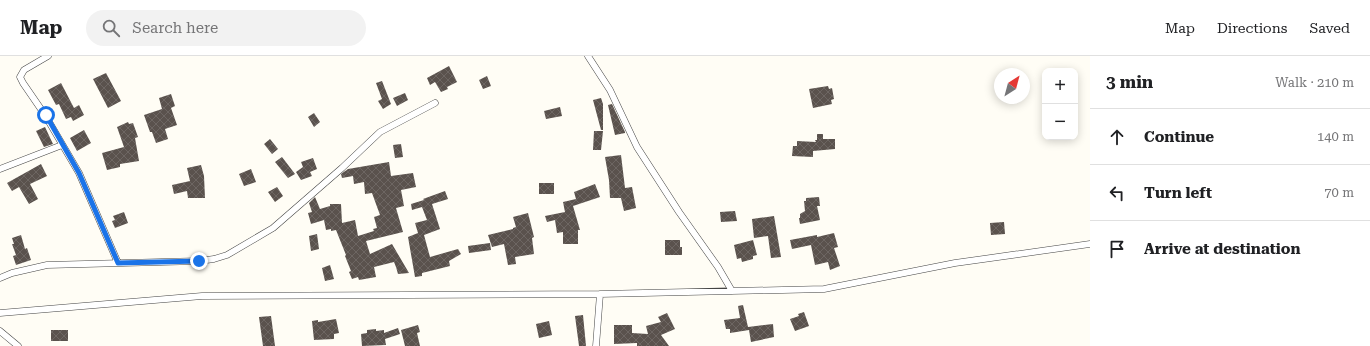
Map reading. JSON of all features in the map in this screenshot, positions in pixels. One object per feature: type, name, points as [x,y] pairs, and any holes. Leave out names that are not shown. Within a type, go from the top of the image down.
[{"type":"street","points":[[48,56],[24,70],[20,77],[46,115],[79,173],[118,263]]},
{"type":"street","points":[[588,56],[610,90],[637,147],[679,212],[718,267],[732,291]]},
{"type":"street","points":[[0,278],[12,273],[47,265],[199,261],[227,255],[273,228],[342,168],[380,132],[435,103]]},
{"type":"street","points":[[0,169],[62,145]]},
{"type":"street","points":[[0,313],[202,296],[600,294],[824,289],[955,263],[1090,244]]},
{"type":"street","points":[[596,346],[600,294]]},
{"type":"street","points":[[0,331],[18,346]]},
{"type":"building","points":[[449,66],[457,82],[441,92],[435,82],[430,85],[427,78]]},
{"type":"building","points":[[106,73],[121,101],[108,108],[93,79]]},
{"type":"building","points":[[487,76],[491,86],[483,89],[479,80]]},
{"type":"building","points":[[382,81],[391,104],[383,109],[378,101],[382,99],[376,83]]},
{"type":"building","points":[[61,83],[74,108],[79,105],[84,115],[73,121],[71,117],[66,119],[59,104],[56,105],[48,90]]},
{"type":"building","points":[[828,86],[829,89],[832,88],[834,99],[831,100],[832,104],[813,108],[809,89]]},
{"type":"building","points":[[405,93],[408,100],[397,106],[393,98]]},
{"type":"building","points":[[171,94],[175,106],[171,108],[177,125],[165,129],[168,139],[156,143],[144,115],[162,109],[159,98]]},
{"type":"building","points":[[601,98],[603,104],[603,130],[601,130],[593,100]]},
{"type":"building","points":[[612,104],[625,133],[615,135],[608,105]]},
{"type":"building","points":[[560,107],[562,116],[546,119],[544,111]]},
{"type":"building","points":[[314,113],[320,122],[314,127],[308,117]]},
{"type":"building","points":[[128,122],[129,124],[133,123],[138,137],[135,138],[139,161],[120,164],[120,167],[107,170],[102,153],[124,147],[117,127]]},
{"type":"building","points":[[45,127],[53,144],[44,147],[36,131]]},
{"type":"building","points":[[84,130],[91,143],[77,151],[70,138]]},
{"type":"building","points":[[594,131],[603,131],[601,150],[593,150]]},
{"type":"building","points":[[817,134],[823,134],[823,139],[835,139],[835,149],[813,151],[813,157],[792,156],[793,146],[797,146],[797,141],[816,142],[815,140],[817,140]]},
{"type":"building","points":[[270,139],[278,149],[272,154],[264,144]]},
{"type":"building","points":[[401,144],[403,157],[395,158],[393,145]]},
{"type":"building","points":[[621,155],[625,188],[632,187],[636,208],[624,211],[621,198],[610,198],[605,157]]},
{"type":"building","points":[[282,157],[295,174],[288,178],[275,162]]},
{"type":"building","points":[[313,158],[317,169],[310,172],[312,176],[301,180],[296,172],[303,167],[301,162]]},
{"type":"building","points":[[389,162],[391,176],[413,173],[416,187],[401,190],[404,206],[396,208],[403,232],[366,241],[370,254],[392,244],[409,273],[398,274],[394,262],[374,267],[376,277],[359,280],[358,277],[352,279],[349,272],[351,271],[345,256],[346,255],[336,230],[326,230],[324,220],[311,224],[308,213],[312,212],[309,203],[315,197],[320,209],[330,206],[330,204],[341,204],[342,223],[355,220],[358,236],[374,231],[373,229],[377,228],[374,217],[380,215],[372,193],[365,194],[364,182],[354,184],[353,176],[342,178],[341,174],[348,169]]},
{"type":"building","points":[[41,164],[47,176],[30,184],[38,199],[29,204],[19,187],[12,191],[7,183]]},
{"type":"building","points":[[201,165],[204,176],[205,198],[188,198],[187,191],[174,194],[172,185],[190,181],[187,168]]},
{"type":"building","points":[[251,169],[256,182],[244,186],[239,174]]},
{"type":"building","points":[[539,183],[554,183],[554,194],[539,194]]},
{"type":"building","points":[[595,184],[600,197],[573,206],[580,230],[578,230],[578,244],[563,244],[563,232],[557,233],[555,220],[547,222],[545,216],[565,212],[563,202],[576,199],[574,192]]},
{"type":"building","points":[[277,187],[283,196],[275,202],[268,192]]},
{"type":"building","points":[[445,191],[448,199],[432,204],[440,229],[424,235],[430,257],[458,249],[461,254],[449,261],[450,266],[422,273],[422,276],[415,277],[408,237],[418,233],[415,223],[427,220],[422,207],[412,210],[411,204]]},
{"type":"building","points":[[819,197],[820,206],[817,206],[820,220],[800,224],[799,218],[800,214],[805,211],[804,201],[806,201],[806,198]]},
{"type":"building","points":[[735,211],[737,221],[721,222],[720,212]]},
{"type":"building","points":[[124,212],[128,223],[115,228],[112,221],[115,220],[113,216]]},
{"type":"building","points":[[528,213],[534,237],[532,238],[534,254],[515,257],[516,264],[508,265],[504,244],[492,247],[488,235],[513,229],[516,227],[513,217]]},
{"type":"building","points":[[774,216],[781,257],[771,258],[768,236],[754,238],[752,219]]},
{"type":"building","points":[[1004,222],[1005,234],[991,235],[990,223]]},
{"type":"building","points":[[834,233],[838,247],[834,248],[840,266],[830,270],[828,262],[815,265],[811,245],[792,249],[790,240],[817,235],[817,237]]},
{"type":"building","points":[[317,234],[319,249],[311,251],[309,236]]},
{"type":"building","points":[[21,235],[25,249],[27,248],[31,260],[16,265],[13,256],[16,255],[12,244],[14,244],[12,238]]},
{"type":"building","points":[[665,240],[680,240],[682,255],[665,255]]},
{"type":"building","points":[[753,240],[757,255],[753,256],[753,259],[742,262],[741,258],[737,259],[734,245]]},
{"type":"building","points":[[490,243],[491,250],[469,253],[468,246]]},
{"type":"building","points":[[330,265],[334,279],[325,281],[322,268]]},
{"type":"building","points":[[743,305],[748,327],[773,324],[774,337],[751,342],[749,330],[730,333],[730,329],[726,329],[724,320],[740,318],[738,306]]},
{"type":"building","points":[[804,312],[809,326],[795,331],[790,319],[799,316],[798,314]]},
{"type":"building","points":[[667,313],[675,329],[661,335],[669,346],[637,346],[637,343],[614,344],[614,325],[632,325],[632,333],[648,334],[646,326],[661,322],[658,317]]},
{"type":"building","points":[[583,315],[586,346],[579,346],[575,316]]},
{"type":"building","points":[[271,316],[275,346],[263,346],[259,317]]},
{"type":"building","points":[[336,319],[339,333],[334,334],[334,339],[314,340],[312,321],[318,320],[318,322]]},
{"type":"building","points":[[549,321],[552,335],[539,338],[536,324]]},
{"type":"building","points":[[418,325],[420,332],[417,333],[420,346],[405,346],[401,330]]},
{"type":"building","points":[[398,328],[400,334],[385,339],[386,345],[362,346],[361,334],[367,333],[367,330],[384,330],[384,333]]},
{"type":"building","points":[[51,330],[68,330],[68,341],[51,341]]},
{"type":"route","points":[[46,115],[79,173],[118,263],[199,261]]}]
